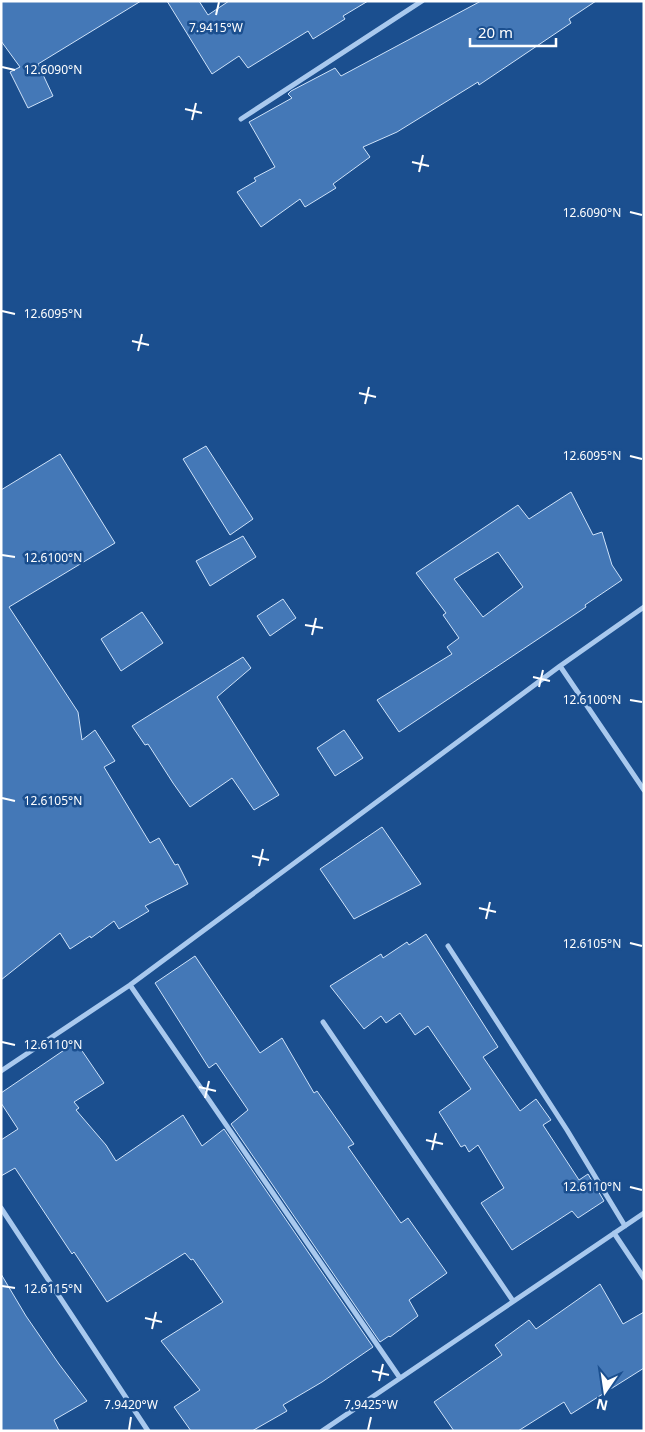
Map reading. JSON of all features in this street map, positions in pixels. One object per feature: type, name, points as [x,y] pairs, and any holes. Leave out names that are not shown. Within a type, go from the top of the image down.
[{"type":"street","points":[[241,119],[422,1]]},
{"type":"street","points":[[1,1071],[130,984],[560,666],[644,607]]},
{"type":"street","points":[[560,666],[644,790]]},
{"type":"street","points":[[448,946],[567,1130],[625,1226]]},
{"type":"street","points":[[130,984],[400,1378]]},
{"type":"street","points":[[323,1022],[513,1301]]},
{"type":"street","points":[[1,1208],[148,1431]]},
{"type":"street","points":[[322,1431],[644,1213]]},
{"type":"street","points":[[614,1233],[644,1278]]},
{"type":"building","points":[[1,1],[141,1],[38,64],[53,96],[28,108],[10,72],[20,67],[1,41]]},
{"type":"building","points":[[167,1],[199,1],[208,15],[229,1],[368,1],[343,16],[345,19],[313,39],[308,31],[248,68],[239,56],[212,74]]},
{"type":"building","points":[[481,1],[596,1],[569,19],[571,23],[479,85],[478,82],[397,132],[363,147],[370,157],[333,184],[336,188],[305,207],[300,199],[261,227],[237,192],[256,181],[254,178],[275,167],[249,122],[292,98],[288,94],[291,91],[335,68],[341,76]]},
{"type":"building","points":[[206,446],[253,519],[230,535],[183,459]]},
{"type":"building","points":[[60,454],[115,543],[9,607],[78,712],[82,740],[95,730],[115,761],[104,767],[150,843],[159,838],[175,865],[178,864],[188,884],[145,906],[149,911],[119,929],[114,921],[91,938],[90,936],[70,949],[60,933],[1,980],[1,490]]},
{"type":"building","points":[[571,492],[593,535],[602,532],[612,565],[622,580],[585,605],[586,607],[399,732],[377,700],[452,654],[447,647],[459,638],[443,615],[446,613],[416,573],[518,505],[529,519]],"holes":[[[498,552],[523,587],[483,617],[454,579]]]},
{"type":"building","points":[[243,536],[256,557],[210,586],[196,561]]},
{"type":"building","points":[[283,599],[296,618],[270,636],[257,616]]},
{"type":"building","points":[[142,612],[163,643],[121,671],[101,639]]},
{"type":"building","points":[[243,657],[251,668],[217,697],[279,795],[254,810],[232,778],[190,807],[148,744],[145,745],[132,726]]},
{"type":"building","points":[[344,730],[363,758],[335,776],[317,748]]},
{"type":"building","points":[[382,827],[421,884],[354,919],[320,869]]},
{"type":"building","points":[[426,934],[498,1047],[483,1057],[520,1111],[536,1099],[551,1120],[543,1125],[579,1180],[588,1174],[604,1201],[578,1218],[572,1211],[512,1250],[481,1203],[504,1188],[478,1145],[469,1152],[465,1145],[461,1147],[439,1112],[471,1089],[428,1026],[415,1035],[400,1013],[386,1023],[381,1016],[364,1029],[330,986],[381,954],[383,958],[407,942],[409,945]]},
{"type":"building","points":[[195,956],[260,1053],[282,1038],[314,1093],[317,1091],[354,1144],[348,1147],[401,1223],[408,1218],[447,1273],[409,1300],[418,1316],[390,1337],[380,1342],[231,1124],[248,1110],[216,1063],[209,1068],[155,983]]},
{"type":"building","points":[[76,1042],[104,1083],[74,1102],[79,1108],[76,1110],[106,1145],[116,1161],[183,1115],[202,1146],[224,1129],[373,1347],[322,1382],[283,1405],[287,1411],[252,1431],[191,1431],[174,1407],[200,1390],[161,1341],[223,1302],[193,1259],[191,1260],[185,1253],[107,1302],[74,1252],[72,1254],[15,1168],[1,1176],[1,1140],[18,1129],[1,1103],[1,1093]]},
{"type":"building","points":[[1,1274],[26,1316],[87,1401],[54,1420],[59,1431],[1,1431]]},
{"type":"building","points":[[600,1284],[623,1324],[644,1312],[644,1368],[571,1414],[564,1402],[518,1431],[454,1431],[434,1402],[502,1355],[495,1345],[529,1320],[536,1329]]}]
